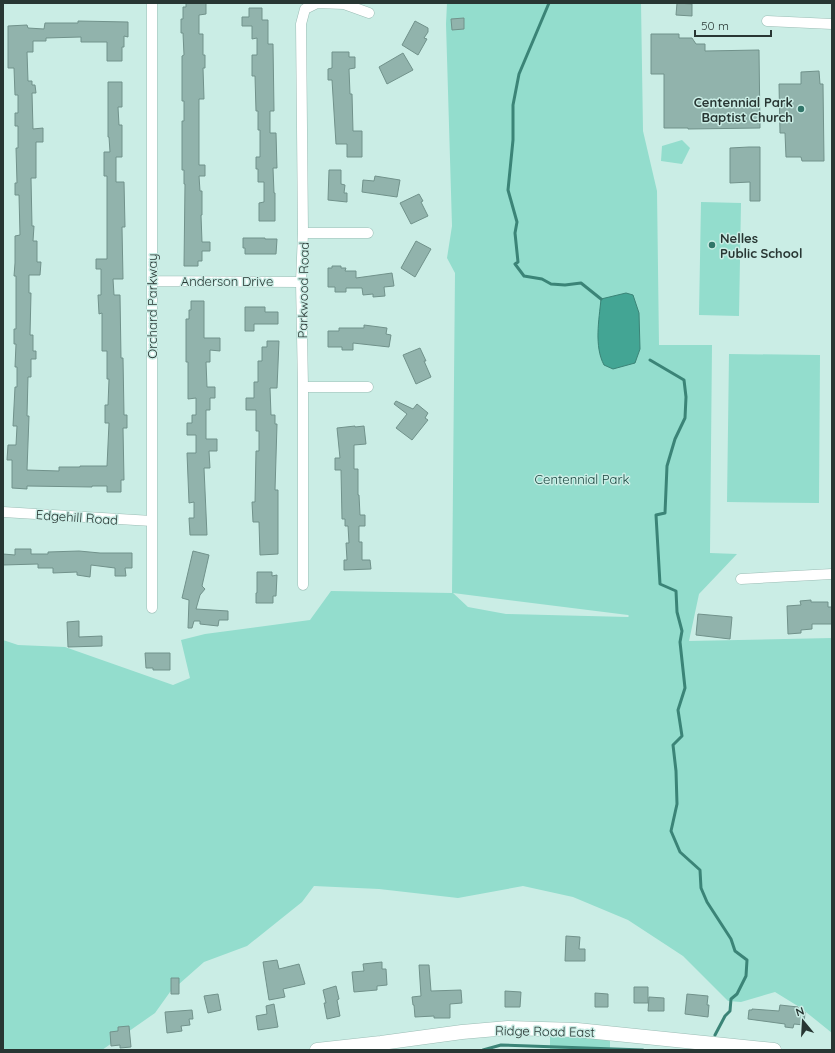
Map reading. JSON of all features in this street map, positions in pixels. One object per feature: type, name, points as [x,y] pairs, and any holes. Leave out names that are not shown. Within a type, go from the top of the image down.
[{"type":"main road","name":"Ridge Road East","points":[[318,1050],[462,1032],[508,1028],[577,1030],[774,1050]]},
{"type":"street","name":"Orchard Parkway","points":[[152,3],[152,608]]},
{"type":"street","name":"Parkwood Road","points":[[303,585],[303,387],[301,282],[303,233],[301,24],[305,9],[317,3],[344,4],[369,13]]},
{"type":"street","points":[[767,21],[832,24]]},
{"type":"street","points":[[303,233],[368,233]]},
{"type":"street","name":"Anderson Drive","points":[[152,281],[301,282]]},
{"type":"street","points":[[303,387],[368,387]]},
{"type":"street","name":"Edgehill Road","points":[[3,512],[152,522]]},
{"type":"street","points":[[741,578],[832,574]]},
{"type":"green space","name":"Centennial Park","points":[[447,3],[641,3],[643,131],[657,191],[659,345],[712,345],[710,553],[737,554],[699,594],[689,641],[832,638],[832,1033],[801,1008],[775,992],[741,1002],[728,1001],[683,956],[628,920],[573,897],[523,886],[458,898],[379,889],[314,886],[302,902],[247,946],[204,962],[170,992],[155,1013],[102,1050],[6,1050],[3,1048],[3,640],[18,645],[65,647],[173,685],[190,678],[181,640],[205,634],[310,620],[331,591],[452,593],[455,273],[447,258],[452,226],[446,24]],"holes":[[[453,593],[628,615],[628,617],[506,614],[468,607]]]},
{"type":"green space","points":[[682,140],[690,148],[682,164],[661,161],[662,146]]},
{"type":"green space","points":[[701,202],[741,203],[739,316],[699,315]]},
{"type":"green space","points":[[729,354],[820,355],[819,503],[727,502]]},
{"type":"green space","points":[[550,1032],[610,1039],[610,1050],[550,1050]]},
{"type":"shaded area","points":[[626,293],[633,295],[639,313],[640,349],[635,363],[613,369],[604,365],[599,350],[598,324],[601,299]]},
{"type":"building","points":[[186,3],[206,3],[206,14],[199,15],[199,34],[203,34],[203,55],[205,55],[205,68],[203,68],[204,99],[199,99],[199,165],[205,165],[205,176],[199,176],[200,191],[202,191],[202,242],[210,242],[210,251],[202,251],[202,261],[198,261],[198,266],[184,266],[185,184],[184,170],[182,170],[182,121],[184,121],[184,101],[182,101],[182,56],[184,55],[181,19],[183,19],[183,7],[186,7]]},
{"type":"building","points":[[677,3],[692,4],[692,16],[676,15]]},
{"type":"building","points":[[249,8],[262,8],[262,20],[268,20],[268,44],[273,44],[274,111],[270,111],[270,133],[276,133],[277,168],[273,168],[275,221],[259,221],[259,203],[264,202],[264,182],[258,182],[258,169],[256,169],[256,157],[260,157],[260,130],[258,130],[258,111],[256,111],[255,76],[252,76],[252,55],[257,55],[257,38],[252,39],[252,26],[242,26],[242,17],[249,17]]},
{"type":"building","points":[[464,18],[464,29],[452,30],[451,19]]},
{"type":"building","points":[[78,21],[128,22],[128,37],[124,36],[122,61],[107,61],[107,42],[81,42],[81,37],[46,38],[46,41],[33,41],[33,52],[27,52],[28,81],[32,81],[32,85],[35,85],[36,93],[32,93],[33,129],[43,128],[43,142],[36,142],[36,178],[31,178],[32,226],[34,226],[33,241],[37,241],[37,262],[41,262],[40,275],[29,275],[29,293],[31,293],[30,335],[33,335],[33,351],[36,351],[36,359],[31,359],[31,377],[28,377],[27,416],[29,416],[27,470],[59,471],[59,467],[107,466],[109,423],[105,423],[105,405],[108,405],[109,379],[107,379],[107,351],[102,351],[102,313],[99,314],[98,295],[101,295],[101,269],[96,269],[96,259],[107,259],[107,176],[104,176],[104,152],[110,152],[108,137],[108,82],[122,82],[122,107],[118,107],[119,125],[122,125],[122,157],[116,157],[116,182],[124,182],[125,227],[122,227],[123,279],[113,279],[114,295],[120,295],[124,415],[127,415],[127,428],[123,428],[124,480],[121,480],[121,492],[107,492],[107,486],[27,486],[27,489],[12,488],[12,460],[7,460],[8,445],[16,445],[17,426],[13,426],[15,387],[17,387],[17,367],[15,367],[16,344],[14,344],[14,329],[16,329],[16,276],[14,276],[15,236],[20,235],[19,195],[15,195],[15,183],[17,183],[16,148],[18,148],[18,126],[15,126],[15,113],[18,113],[18,95],[15,95],[14,68],[8,68],[8,26],[27,25],[28,28],[44,29],[45,23],[78,23]]},
{"type":"building","points":[[415,21],[428,28],[428,32],[424,38],[427,39],[418,55],[402,45]]},
{"type":"building","points":[[651,34],[679,34],[679,38],[692,38],[696,44],[705,44],[705,51],[759,50],[760,128],[664,128],[664,74],[651,74]]},
{"type":"building","points":[[332,52],[349,52],[349,57],[355,57],[355,68],[349,69],[350,94],[352,94],[353,131],[362,131],[362,157],[347,157],[347,144],[336,144],[332,80],[328,80],[328,69],[332,68]]},
{"type":"building","points":[[403,53],[413,70],[387,84],[379,67]]},
{"type":"building","name":"Centennial Park Baptist Church","points":[[819,71],[820,84],[823,84],[824,161],[802,161],[801,157],[786,157],[785,133],[780,133],[779,84],[801,84],[801,72]]},
{"type":"building","points":[[760,147],[760,201],[750,201],[750,182],[730,183],[730,148]]},
{"type":"building","points":[[329,170],[341,170],[341,184],[345,185],[344,193],[347,193],[347,202],[328,200]]},
{"type":"building","points":[[375,176],[400,180],[397,197],[362,192],[363,180],[374,181]]},
{"type":"building","points":[[419,194],[428,216],[411,224],[400,203]]},
{"type":"building","points":[[243,238],[277,239],[276,254],[245,254],[245,248],[243,248]]},
{"type":"building","points":[[416,241],[431,249],[415,277],[401,268]]},
{"type":"building","points":[[332,266],[341,266],[341,268],[346,268],[345,271],[356,271],[356,278],[392,273],[394,286],[384,287],[385,296],[373,297],[373,294],[363,295],[362,288],[346,288],[346,292],[335,292],[335,287],[328,287],[328,268],[332,268]]},
{"type":"building","points":[[191,301],[204,301],[204,338],[220,338],[220,351],[210,350],[210,362],[206,362],[207,387],[215,387],[215,398],[210,398],[210,410],[206,410],[206,439],[217,439],[217,451],[209,451],[210,468],[204,468],[207,535],[190,535],[189,518],[194,518],[194,502],[189,503],[187,453],[196,453],[196,435],[187,435],[187,423],[192,423],[192,415],[196,415],[196,398],[188,399],[188,362],[186,362],[186,319],[189,319]]},
{"type":"building","points":[[245,307],[265,307],[265,312],[278,312],[278,324],[254,324],[254,331],[245,331]]},
{"type":"building","points":[[364,325],[387,328],[386,334],[391,335],[389,347],[353,343],[353,350],[342,350],[342,347],[328,347],[328,331],[339,331],[339,328],[364,328]]},
{"type":"building","points":[[267,341],[279,341],[277,388],[270,388],[271,415],[275,415],[275,424],[277,424],[275,490],[278,490],[278,554],[260,555],[259,522],[253,522],[252,502],[255,502],[256,451],[259,451],[259,431],[256,431],[256,410],[246,410],[246,398],[254,398],[254,382],[258,382],[258,361],[262,361],[262,347],[267,347]]},
{"type":"building","points":[[420,348],[431,377],[416,384],[403,355]]},
{"type":"building","points":[[396,401],[413,409],[417,404],[428,413],[425,418],[428,420],[412,440],[396,428],[407,414],[394,404]]},
{"type":"building","points":[[364,426],[366,444],[354,445],[354,469],[358,469],[360,515],[365,515],[365,526],[359,526],[359,542],[362,542],[362,560],[370,560],[371,569],[344,570],[344,560],[347,560],[346,543],[349,543],[348,526],[345,526],[345,519],[342,519],[341,470],[335,470],[335,458],[340,458],[337,428]]},
{"type":"building","points":[[15,549],[31,549],[31,554],[79,551],[100,553],[132,553],[132,568],[125,568],[126,576],[115,576],[115,568],[91,565],[90,577],[77,575],[77,572],[53,573],[53,568],[38,568],[38,564],[3,565],[3,554],[15,555]]},
{"type":"building","points":[[193,551],[209,555],[202,586],[205,589],[200,595],[196,609],[228,611],[228,620],[219,620],[218,626],[200,624],[200,621],[194,621],[192,628],[188,628],[189,600],[182,598]]},
{"type":"building","points":[[257,572],[272,572],[272,576],[277,575],[276,596],[273,596],[273,603],[256,603]]},
{"type":"building","points":[[811,600],[811,602],[828,602],[828,607],[832,607],[832,624],[812,624],[812,629],[801,630],[801,633],[788,634],[787,606],[801,605],[800,601]]},
{"type":"building","points":[[698,614],[732,617],[730,639],[696,635]]},
{"type":"building","points":[[79,621],[79,637],[102,636],[102,646],[68,647],[67,622]]},
{"type":"building","points":[[145,653],[170,653],[170,670],[153,670],[153,668],[146,668]]},
{"type":"building","points":[[566,936],[580,937],[579,949],[585,949],[585,961],[565,961]]},
{"type":"building","points":[[277,960],[279,969],[299,964],[305,984],[283,989],[285,997],[269,1000],[263,962]]},
{"type":"building","points":[[382,962],[382,969],[386,969],[387,985],[377,986],[377,990],[354,992],[352,972],[364,971],[363,964]]},
{"type":"building","points":[[419,965],[429,965],[431,991],[461,990],[462,1003],[450,1004],[450,1018],[434,1018],[434,1016],[415,1017],[412,997],[421,996]]},
{"type":"building","points":[[171,978],[179,978],[179,994],[171,994]]},
{"type":"building","points":[[336,986],[339,999],[337,1000],[340,1016],[327,1019],[323,990]]},
{"type":"building","points":[[634,987],[648,987],[648,1003],[634,1003]]},
{"type":"building","points":[[505,991],[521,992],[520,1007],[505,1007]]},
{"type":"building","points":[[595,993],[608,994],[608,1007],[595,1007]]},
{"type":"building","points":[[218,994],[221,1010],[208,1013],[204,996]]},
{"type":"building","points":[[687,994],[708,996],[708,1017],[685,1014]]},
{"type":"building","points":[[649,997],[664,998],[664,1011],[648,1011]]},
{"type":"building","points":[[274,1004],[278,1027],[258,1030],[256,1016],[267,1014],[266,1006]]},
{"type":"building","points":[[780,1005],[798,1007],[798,1012],[805,1012],[804,1025],[794,1024],[793,1028],[785,1027],[785,1024],[748,1019],[749,1010],[779,1011]]},
{"type":"building","points":[[192,1010],[193,1019],[189,1019],[190,1025],[181,1026],[182,1031],[167,1033],[165,1012]]},
{"type":"building","points":[[129,1026],[131,1047],[120,1048],[120,1045],[111,1046],[110,1032],[118,1031],[118,1027]]},
{"type":"waterway","points":[[549,3],[519,74],[513,105],[513,140],[508,190],[517,222],[515,233],[518,262],[515,264],[524,276],[542,279],[551,284],[565,285],[581,283],[601,299]]},
{"type":"waterway","points":[[650,360],[684,380],[686,397],[685,418],[675,439],[667,466],[665,513],[656,515],[660,584],[676,591],[677,612],[682,631],[680,642],[685,688],[678,710],[682,736],[673,745],[676,771],[677,804],[671,831],[680,852],[700,870],[701,888],[707,902],[731,939],[735,951],[747,960],[746,976],[737,994],[731,999],[730,1011],[725,1016],[715,1035]]},
{"type":"waterway","points":[[483,1050],[501,1045],[643,1050]]},
{"type":"place","name":"Centennial Park Baptist Church","points":[[801,109]]},
{"type":"place","name":"Nelles Public School","points":[[712,245]]}]
